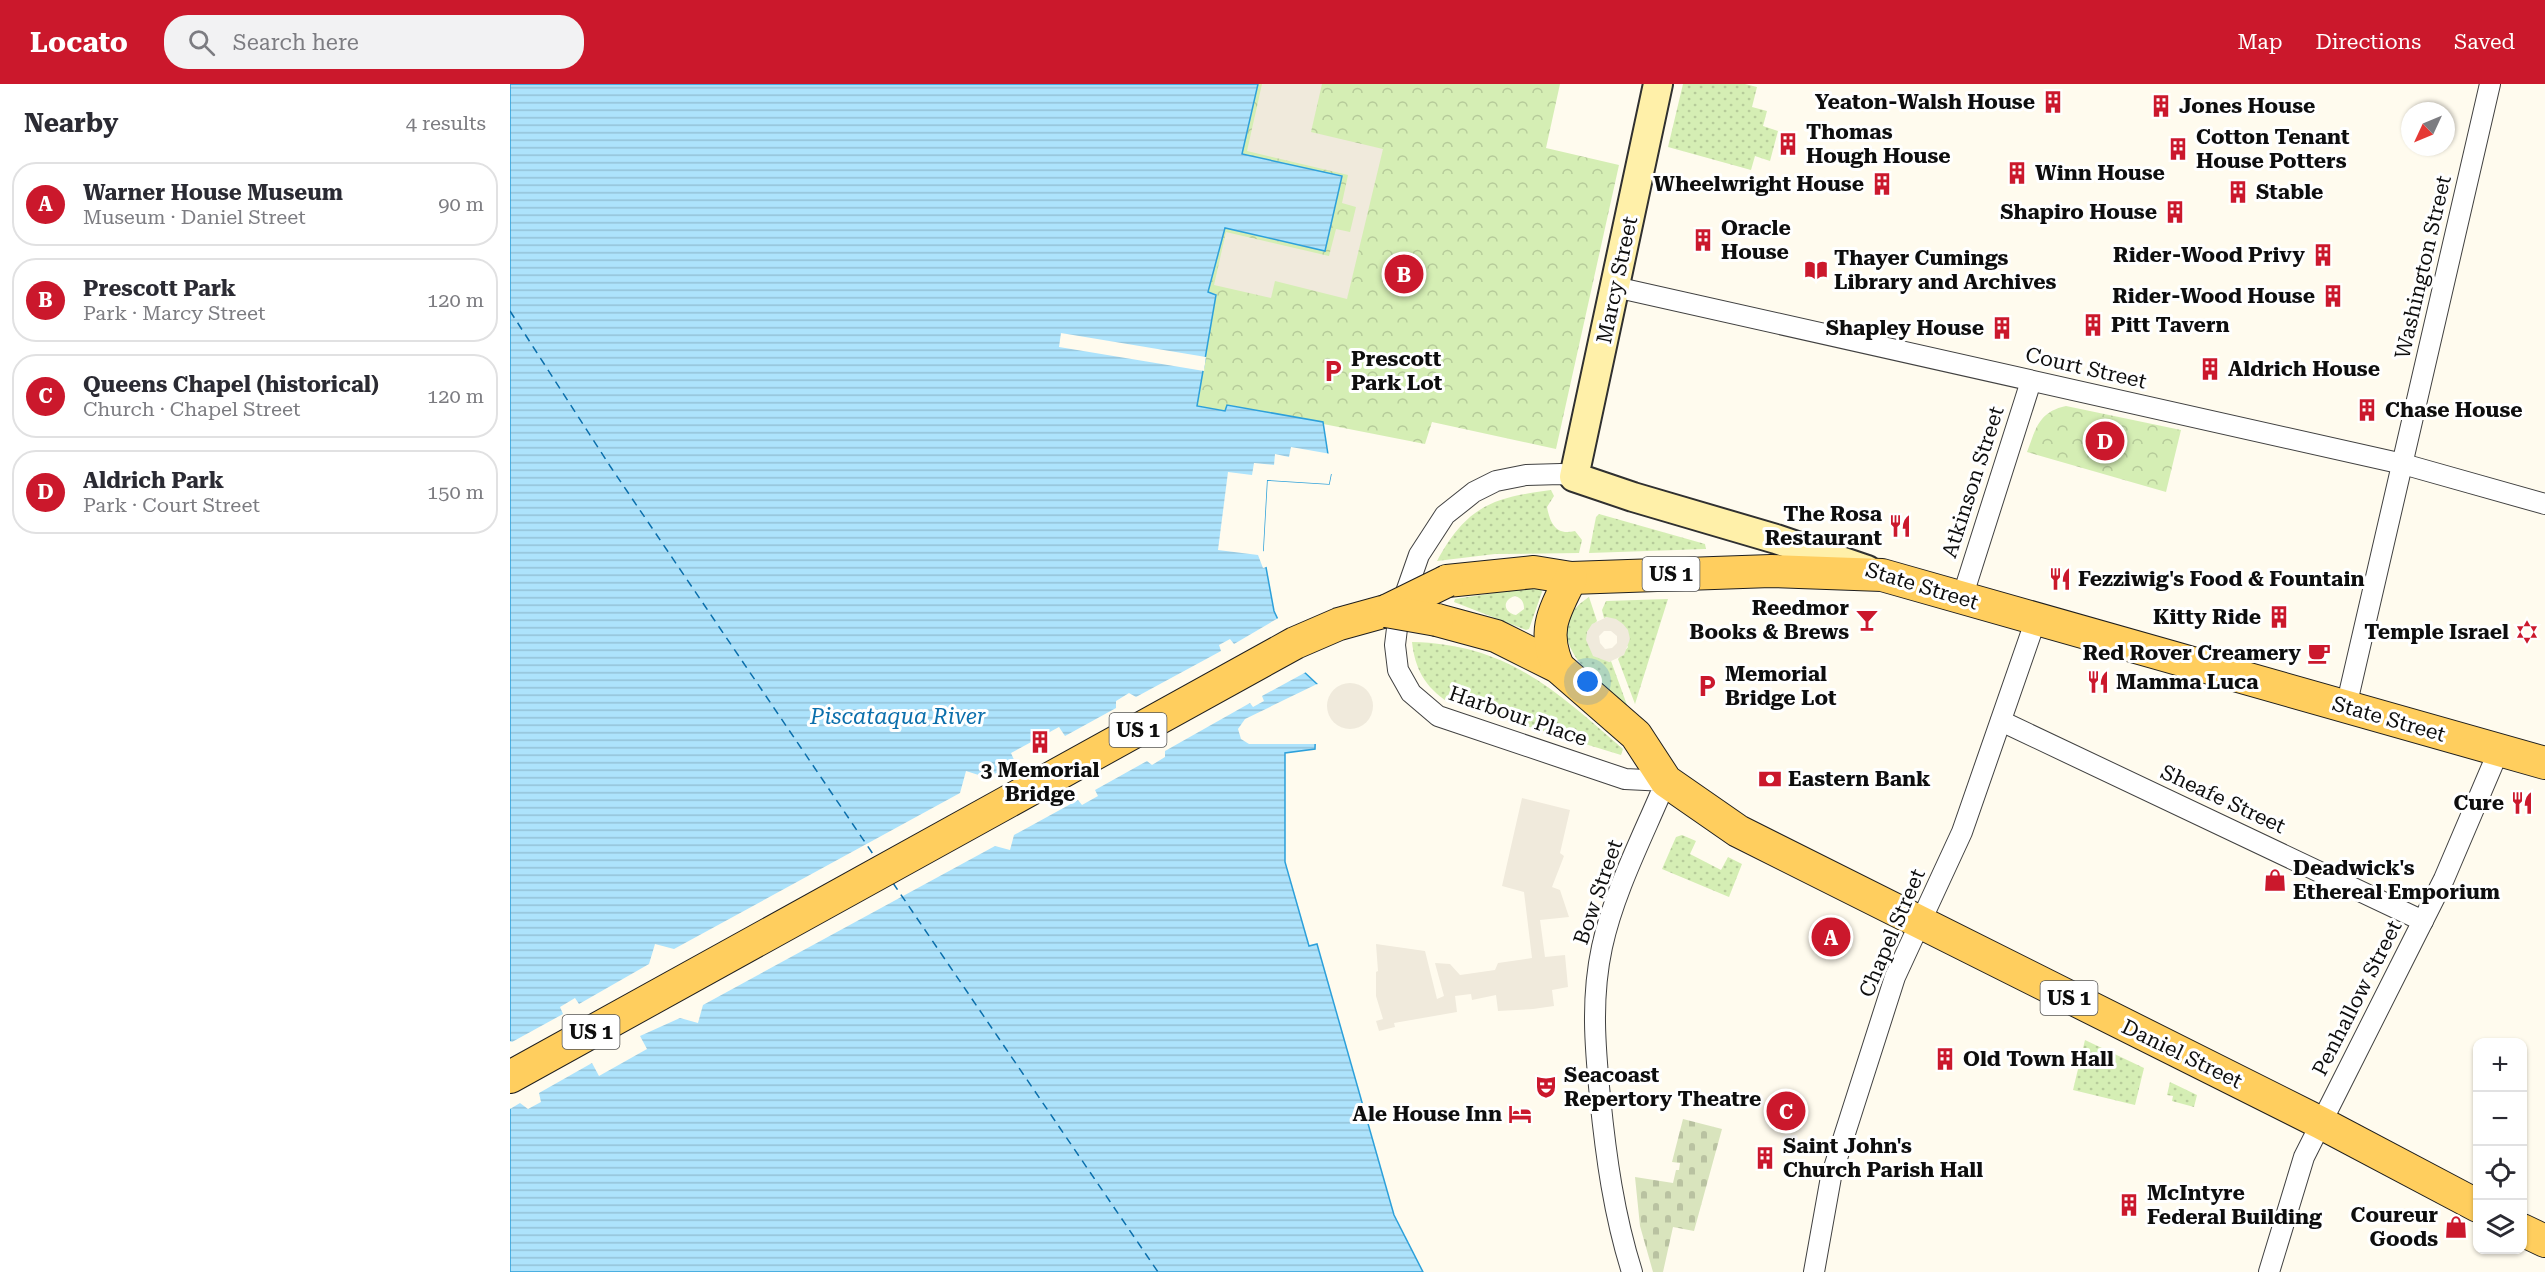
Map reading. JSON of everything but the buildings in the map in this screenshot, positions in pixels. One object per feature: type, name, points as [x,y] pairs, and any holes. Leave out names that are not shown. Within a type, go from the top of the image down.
[{"type":"main road","name":"US 1","points":[[510,1077],[1295,643],[1339,624],[1386,611],[1447,581],[1534,572],[1570,578],[1771,571],[1882,575]]},
{"type":"main road","name":"State Street","points":[[1882,575],[2545,763]]},
{"type":"main road","points":[[1558,667],[1549,639],[1550,624],[1554,610],[1570,578]]},
{"type":"main road","name":"US 1","points":[[1386,611],[1437,620],[1496,636],[1558,667],[1636,735],[1666,781]]},
{"type":"main road","name":"Daniel Street","points":[[1666,781],[1738,831],[2321,1124],[2473,1203]]},
{"type":"main road","points":[[2527,1232],[2545,1241]]},
{"type":"street","name":"Marcy Street","points":[[1574,477],[1658,84]]},
{"type":"street","name":"Washington Street","points":[[2346,707],[2490,84]]},
{"type":"street","name":"Court Street","points":[[1615,287],[2403,464],[2545,504]]},
{"type":"street","name":"Atkinson Street","points":[[1962,598],[2031,381]]},
{"type":"street","name":"State Street","points":[[1395,645],[1399,612],[1414,567],[1428,539],[1453,508],[1486,485],[1507,478],[1552,474],[1574,477],[1633,497],[1776,539],[1882,575]]},
{"type":"street","name":"Chapel Street","points":[[1814,1272],[1831,1177],[1895,976],[1962,832],[2036,619]]},
{"type":"street","name":"Harbour Place","points":[[1395,645],[1398,670],[1407,688],[1417,701],[1438,716],[1625,779],[1666,781]]},
{"type":"street","name":"Sheafe Street","points":[[2001,721],[2423,921]]},
{"type":"street","name":"Penhallow Street","points":[[2269,1272],[2304,1157],[2444,879],[2499,750]]},
{"type":"street","name":"Bow Street","points":[[1632,1272],[1618,1221],[1608,1170],[1594,1034],[1595,998],[1602,945],[1666,781]]},
{"type":"green space","points":[[1258,84],[1560,84],[1546,148],[1619,165],[1556,449],[1432,422],[1425,444],[1227,405],[1226,411],[1197,406],[1216,294],[1208,293],[1225,228],[1325,251],[1341,176],[1242,154]]},
{"type":"green space","points":[[1683,84],[1745,84],[1757,87],[1752,107],[1767,111],[1763,126],[1778,131],[1770,161],[1755,156],[1751,170],[1668,147]]},
{"type":"green space","points":[[2066,406],[2181,430],[2166,492],[2027,452],[2036,429],[2044,417],[2049,412]]},
{"type":"green space","points":[[1551,490],[1554,496],[1547,507],[1552,523],[1563,532],[1575,531],[1582,540],[1579,553],[1495,554],[1437,561],[1459,528],[1483,508],[1497,501]]},
{"type":"green space","points":[[1599,514],[1705,544],[1706,549],[1589,553],[1596,517]]},
{"type":"green space","points":[[1535,587],[1541,589],[1542,592],[1529,629],[1526,630],[1454,602],[1455,599]],"holes":[[[1515,596],[1523,602],[1524,609],[1516,615],[1506,606],[1508,600]]]},
{"type":"green space","points":[[1589,597],[1597,621],[1587,632],[1609,662],[1611,661],[1627,705],[1625,708],[1586,670],[1575,656],[1568,641],[1567,626],[1573,611]]},
{"type":"green space","points":[[1668,599],[1635,704],[1618,659],[1628,647],[1607,617],[1604,618],[1602,610],[1606,601]]},
{"type":"green space","points":[[1412,642],[1446,645],[1475,651],[1503,661],[1528,674],[1575,708],[1623,749],[1621,755],[1448,702],[1427,684],[1422,676]]},
{"type":"green space","points":[[1682,835],[1696,841],[1690,854],[1721,870],[1728,857],[1742,864],[1729,897],[1662,869],[1676,837]]},
{"type":"green space","points":[[2085,1040],[2144,1068],[2135,1105],[2073,1090]]},
{"type":"green space","points":[[2170,1082],[2197,1095],[2194,1107],[2172,1101],[2173,1096],[2167,1095]]},
{"type":"green space","points":[[1683,1119],[1722,1129],[1694,1231],[1673,1227],[1663,1272],[1653,1272],[1640,1226],[1635,1177],[1673,1183],[1680,1163],[1672,1162]]},
{"type":"shaded area","points":[[1262,84],[1322,84],[1311,132],[1383,149],[1347,299],[1275,281],[1271,298],[1214,285],[1226,232],[1329,256],[1336,229],[1350,232],[1356,207],[1342,203],[1348,175],[1247,151]]},
{"type":"shaded area","points":[[1607,617],[1623,624],[1628,630],[1630,639],[1624,655],[1609,662],[1593,656],[1586,640],[1587,632],[1592,624]],"holes":[[[1604,631],[1611,631],[1617,636],[1617,643],[1612,648],[1605,649],[1600,643],[1599,636]]]},
{"type":"shaded area","points":[[1350,683],[1366,690],[1373,706],[1366,722],[1350,729],[1334,722],[1327,706],[1334,690]]},
{"type":"shaded area","points":[[1522,798],[1570,810],[1560,853],[1564,856],[1552,887],[1560,890],[1569,917],[1540,920],[1545,957],[1565,955],[1568,987],[1552,990],[1554,1006],[1533,1009],[1498,1011],[1496,995],[1472,1000],[1471,994],[1455,996],[1457,1012],[1394,1023],[1395,1027],[1379,1031],[1376,1021],[1383,1019],[1376,996],[1376,972],[1378,971],[1376,944],[1425,951],[1437,999],[1444,996],[1435,963],[1450,964],[1460,975],[1495,970],[1498,963],[1532,958],[1524,892],[1502,886]]},
{"type":"water","name":"Piscataqua River","points":[[510,84],[1258,84],[1242,154],[1342,176],[1325,251],[1225,228],[1208,292],[1216,295],[1197,406],[1225,411],[1227,405],[1323,422],[1331,474],[1329,484],[1267,480],[1263,551],[1274,611],[1301,669],[1317,684],[1315,749],[1285,753],[1285,862],[1309,946],[1317,944],[1394,1215],[1423,1272],[510,1272]]},
{"type":"pier","points":[[1061,333],[1206,357],[1204,371],[1059,347]]},
{"type":"pier","points":[[1291,447],[1331,454],[1334,474],[1331,474],[1329,484],[1267,480],[1263,551],[1266,552],[1269,566],[1263,568],[1258,555],[1218,550],[1228,472],[1252,475],[1254,463],[1274,465],[1275,454],[1289,457]]},
{"type":"pier","points":[[1280,617],[1308,671],[1262,696],[1264,701],[1253,707],[1250,703],[1165,751],[1165,757],[1152,765],[1147,761],[1095,790],[1098,796],[1082,805],[1078,800],[1014,835],[1010,850],[995,846],[703,1005],[698,1023],[680,1018],[640,1036],[647,1049],[599,1076],[592,1063],[539,1093],[541,1102],[528,1109],[520,1103],[510,1109],[510,1041],[563,1014],[560,1007],[575,998],[579,1004],[649,964],[655,944],[674,949],[960,793],[966,771],[988,778],[1015,762],[1011,753],[1059,727],[1065,736],[1116,708],[1116,701],[1129,693],[1136,697],[1221,651],[1219,645],[1230,639],[1234,644]]},
{"type":"pier","points":[[1317,684],[1320,685],[1318,744],[1249,744],[1241,739],[1238,729],[1245,719]]},
{"type":"ferry route","points":[[510,311],[610,466],[875,857]]},
{"type":"ferry route","points":[[893,883],[1158,1272]]},
{"type":"place","name":"Yeaton-Walsh House","points":[[2053,102]]},
{"type":"place","name":"Jones House","points":[[2161,106]]},
{"type":"place","name":"Thomas Hough House","points":[[1788,144]]},
{"type":"place","name":"Cotton Tenant House Potters","points":[[2178,149]]},
{"type":"place","name":"Winn House","points":[[2017,173]]},
{"type":"place","name":"Wheelwright House","points":[[1882,184]]},
{"type":"place","name":"Stable","points":[[2238,192]]},
{"type":"place","name":"Shapiro House","points":[[2175,212]]},
{"type":"place","name":"Oracle House","points":[[1703,240]]},
{"type":"place","name":"Rider-Wood Privy","points":[[2323,255]]},
{"type":"place","name":"Thayer Cumings Library and Archives","points":[[1816,270]]},
{"type":"place","name":"Prescott Park","points":[[1404,274]]},
{"type":"place","name":"Rider-Wood House","points":[[2333,296]]},
{"type":"place","name":"Pitt Tavern","points":[[2093,325]]},
{"type":"place","name":"Shapley House","points":[[2002,328]]},
{"type":"place","name":"Aldrich House","points":[[2210,369]]},
{"type":"place","name":"Prescott Park Lot","points":[[1333,371]]},
{"type":"place","name":"Chase House","points":[[2367,410]]},
{"type":"place","name":"Aldrich Park","points":[[2105,441]]},
{"type":"place","name":"The Rosa Restaurant","points":[[1900,526]]},
{"type":"place","name":"Fezziwig's Food & Fountain","points":[[2060,579]]},
{"type":"place","name":"Kitty Ride","points":[[2279,617]]},
{"type":"place","name":"Reedmor Books & Brews","points":[[1867,620]]},
{"type":"place","name":"Temple Israel","points":[[2527,632]]},
{"type":"place","name":"Red Rover Creamery","points":[[2319,653]]},
{"type":"place","name":"Mamma Luca","points":[[2098,682]]},
{"type":"place","name":"Memorial Bridge Lot","points":[[1707,686]]},
{"type":"place","name":"3 Memorial Bridge","points":[[1040,742]]},
{"type":"place","name":"Eastern Bank","points":[[1770,779]]},
{"type":"place","name":"Cure","points":[[2522,803]]},
{"type":"place","name":"Deadwick's Ethereal Emporium","points":[[2275,880]]},
{"type":"place","name":"Warner House Museum","points":[[1831,937]]},
{"type":"place","name":"Old Town Hall","points":[[1945,1059]]},
{"type":"place","name":"Seacoast Repertory Theatre","points":[[1546,1087]]},
{"type":"place","name":"Queens Chapel (historical)","points":[[1786,1111]]},
{"type":"place","name":"Ale House Inn","points":[[1520,1114]]},
{"type":"place","name":"Saint John's Church Parish Hall","points":[[1765,1158]]},
{"type":"place","name":"McIntyre Federal Building","points":[[2129,1205]]},
{"type":"place","name":"Coureur Goods","points":[[2456,1227]]}]
